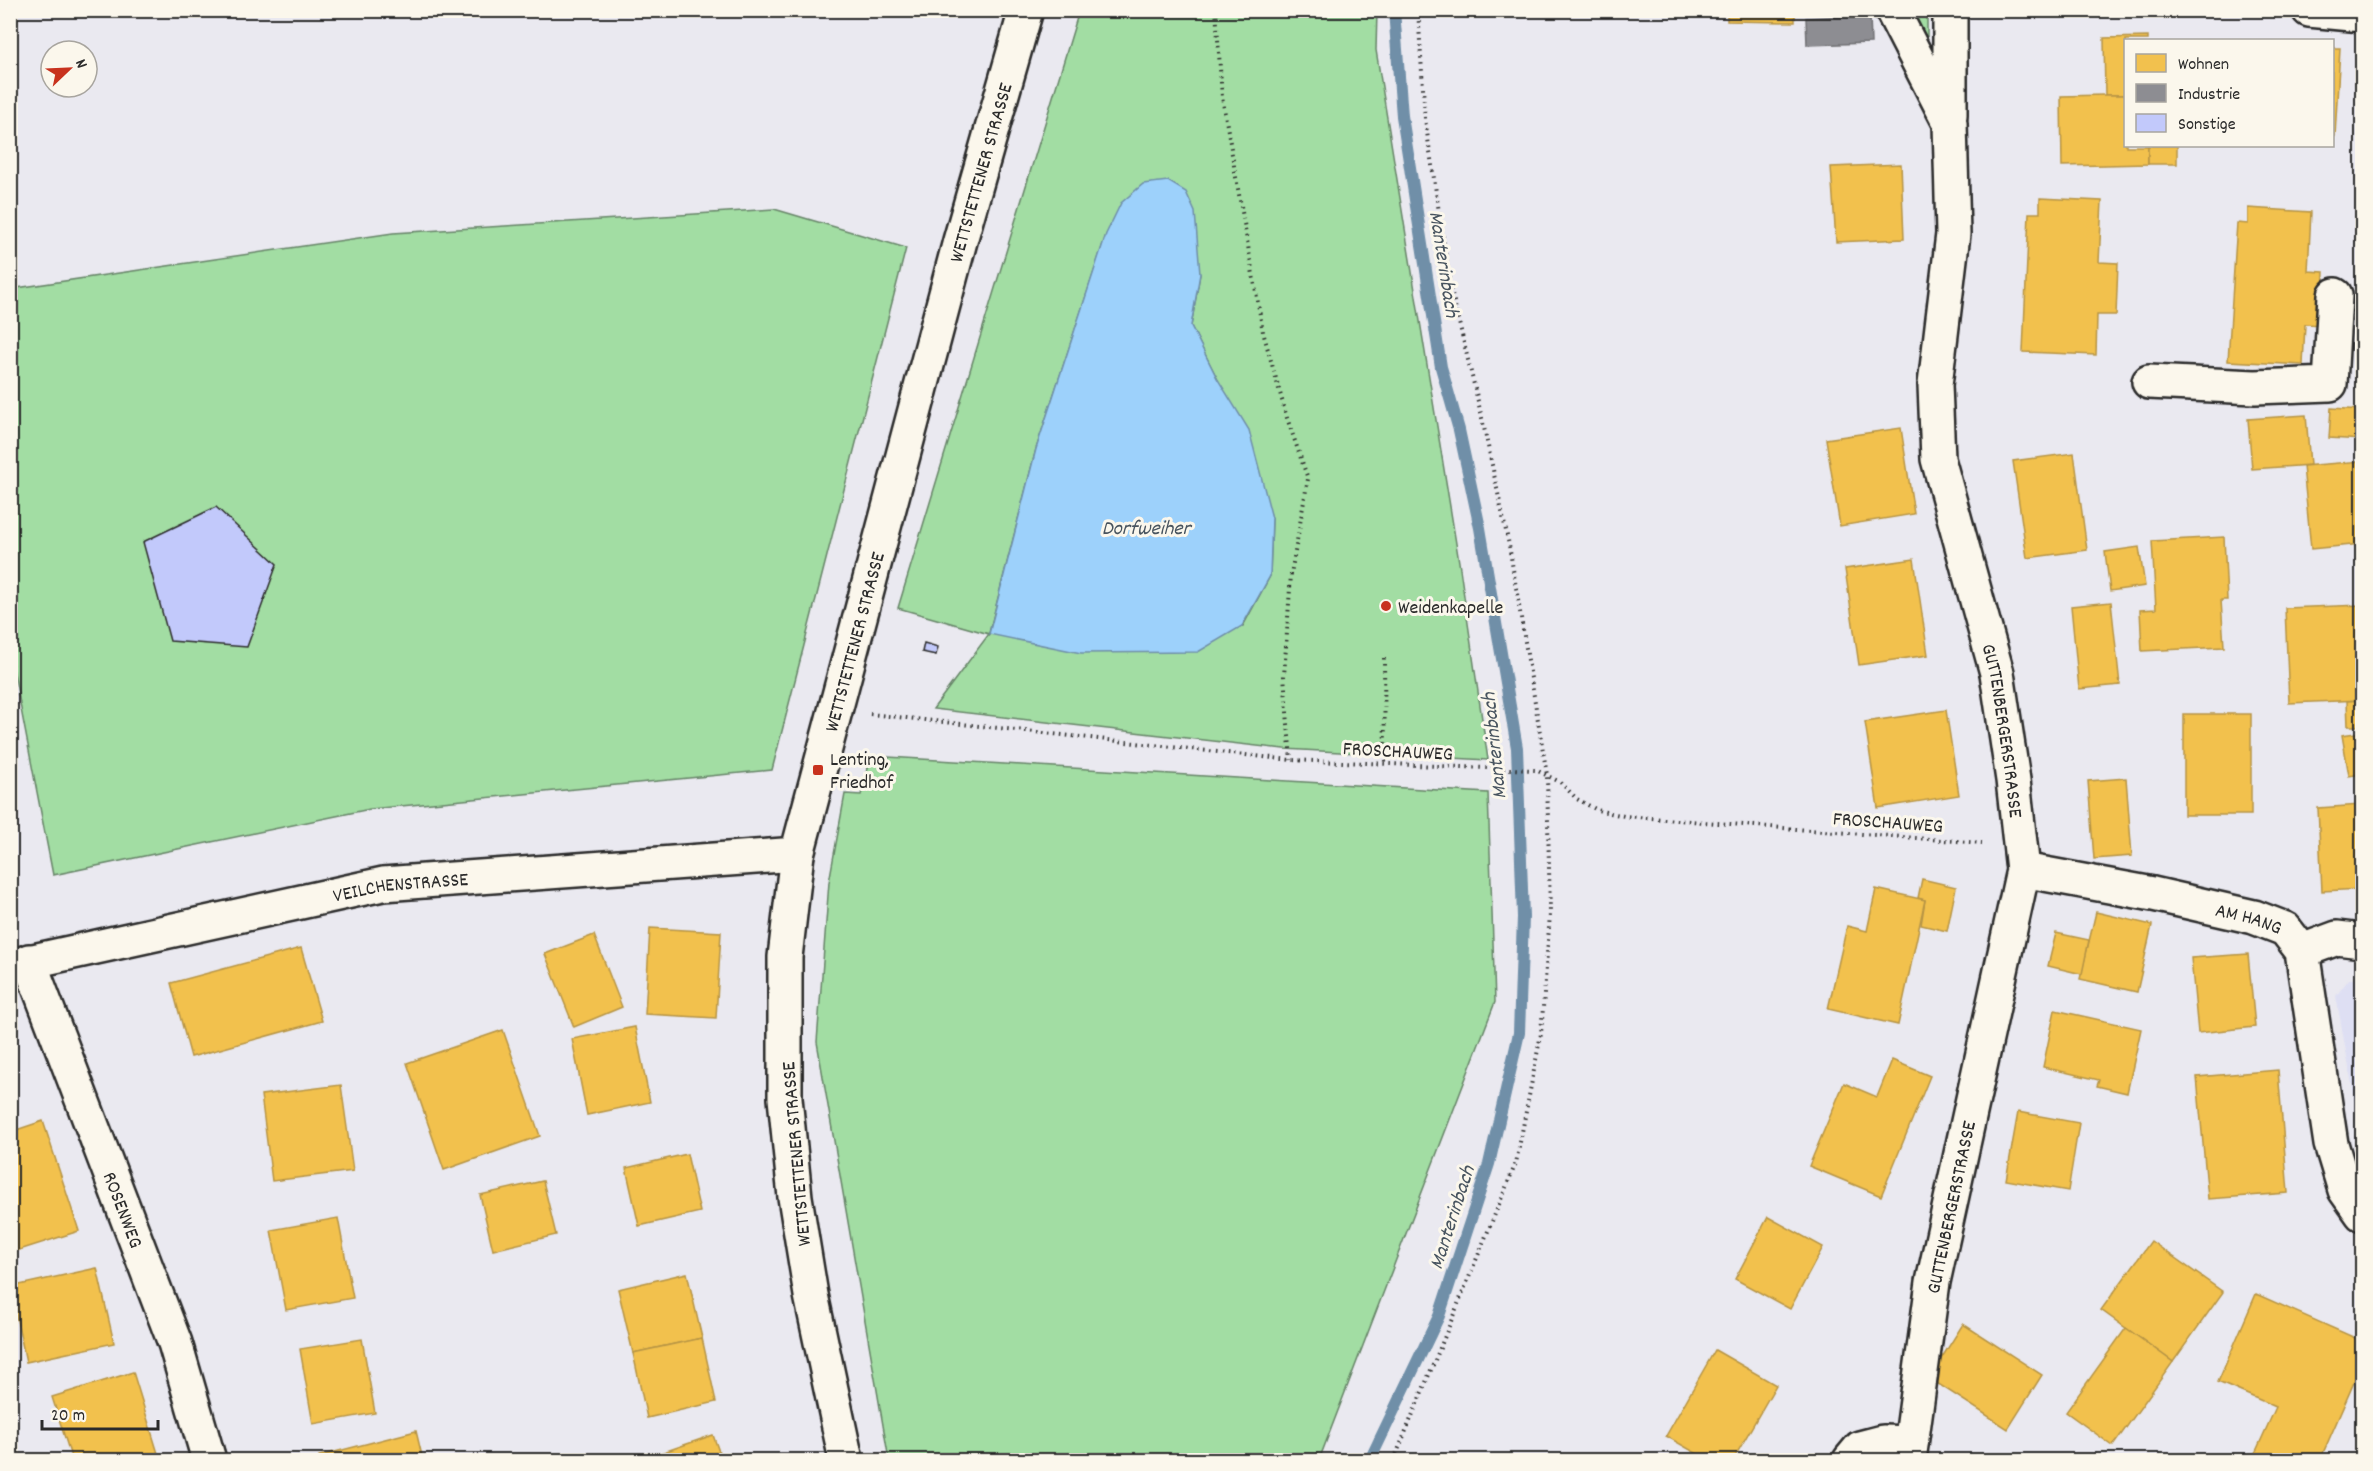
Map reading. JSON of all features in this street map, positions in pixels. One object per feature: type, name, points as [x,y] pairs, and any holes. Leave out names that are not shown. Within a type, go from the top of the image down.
[{"type":"street","name":"WETTSTETTENER STRASSE","points":[[846,1461],[811,1295],[795,1197],[785,1098],[785,957],[797,854],[833,711],[960,241],[1026,10]]},
{"type":"street","name":"GUTTENBERGERSTRASSE","points":[[1892,10],[1950,123],[1953,234],[1935,386],[1938,459],[1997,673],[2022,857],[1933,1282],[1910,1452]]},
{"type":"street","points":[[1950,10],[1950,123]]},
{"type":"street","points":[[2309,10],[2362,15]]},
{"type":"street","points":[[2149,382],[2255,387],[2330,384],[2335,295]]},
{"type":"street","name":"VEILCHENSTRASSE","points":[[20,963],[383,884],[797,854]]},
{"type":"street","name":"AM HANG","points":[[2022,857],[2153,894],[2254,917],[2285,929],[2302,951],[2331,1144],[2345,1190],[2362,1214]]},
{"type":"street","points":[[2302,951],[2337,938],[2362,941]]},
{"type":"street","name":"ROSENWEG","points":[[20,963],[176,1343],[209,1461]]},
{"type":"street","points":[[1850,1461],[1860,1448],[1884,1443],[1910,1452]]},
{"type":"path","points":[[1216,10],[1222,98],[1263,332],[1287,418],[1308,479],[1292,574],[1284,676],[1291,760]]},
{"type":"path","points":[[1394,1461],[1516,1162],[1541,1034],[1550,914],[1547,775],[1509,545],[1450,285],[1425,119],[1418,10]]},
{"type":"path","points":[[1384,657],[1385,765]]},
{"type":"path","name":"FROSCHAUWEG","points":[[833,711],[1291,760],[1536,770],[1560,782],[1577,799],[1597,810],[1624,816],[2022,857]]},
{"type":"shaded area","points":[[2349,979],[2362,979],[2362,1129],[2336,996]]},
{"type":"green space","points":[[1079,11],[1377,11],[1376,50],[1459,562],[1488,760],[1284,749],[933,709],[989,634],[898,608]],"holes":[[[1106,235],[1200,274],[1191,326],[1217,378],[1272,518],[1270,576],[1243,626],[989,633],[1036,449]]]},
{"type":"green space","points":[[1911,11],[1927,11],[1927,44]]},
{"type":"green space","points":[[774,209],[906,248],[772,770],[370,809],[53,875],[11,657],[10,289],[393,233]]},
{"type":"green space","points":[[871,756],[1488,793],[1495,1002],[1319,1460],[889,1460],[817,1042],[829,882],[845,794],[861,795]]},
{"type":"water","name":"Dorfweiher","points":[[1168,181],[1186,192],[1195,212],[1200,274],[1191,326],[1217,378],[1249,430],[1272,518],[1270,576],[1242,626],[1198,652],[1081,653],[989,634],[1036,449],[1106,234],[1121,203],[1143,184]]},
{"type":"building: Wohnen","points":[[1727,10],[1795,10],[1795,22],[1727,21]]},
{"type":"building: Wohnen","points":[[2148,37],[2148,39],[2124,39],[2124,95],[2105,95],[2104,38]]},
{"type":"building: Wohnen","points":[[2334,48],[2340,48],[2335,136]]},
{"type":"building: Wohnen","points":[[2124,95],[2124,147],[2148,147],[2148,164],[2062,166],[2061,96]]},
{"type":"building: Wohnen","points":[[2148,147],[2177,147],[2177,164],[2148,164]]},
{"type":"building: Wohnen","points":[[1901,164],[1904,239],[1836,242],[1831,167]]},
{"type":"building: Wohnen","points":[[2040,198],[2102,201],[2099,262],[2118,263],[2116,315],[2097,315],[2096,355],[2023,352],[2029,213],[2040,213]]},
{"type":"building: Wohnen","points":[[2248,208],[2311,212],[2308,271],[2324,272],[2322,325],[2305,324],[2303,365],[2228,361],[2237,223],[2248,224]]},
{"type":"building: Wohnen","points":[[2331,408],[2362,410],[2362,440],[2329,438]]},
{"type":"building: Wohnen","points":[[2306,415],[2310,465],[2252,469],[2248,419]]},
{"type":"building: Wohnen","points":[[1901,428],[1914,514],[1840,526],[1826,439]]},
{"type":"building: Wohnen","points":[[2074,453],[2087,550],[2027,558],[2013,461]]},
{"type":"building: Wohnen","points":[[2362,461],[2362,544],[2311,549],[2303,466]]},
{"type":"building: Wohnen","points":[[2224,537],[2227,600],[2221,600],[2224,647],[2142,651],[2140,610],[2156,609],[2152,541]]},
{"type":"building: Wohnen","points":[[2139,547],[2145,586],[2110,591],[2105,552]]},
{"type":"building: Wohnen","points":[[1914,559],[1928,655],[1859,665],[1845,569]]},
{"type":"building: Wohnen","points":[[2111,602],[2120,685],[2079,689],[2071,606]]},
{"type":"building: Wohnen","points":[[2362,605],[2362,700],[2289,703],[2285,608]]},
{"type":"building: Wohnen","points":[[2362,700],[2362,726],[2348,726],[2347,701]]},
{"type":"building: Wohnen","points":[[1946,710],[1959,795],[1878,808],[1865,722]]},
{"type":"building: Wohnen","points":[[2184,714],[2251,714],[2251,815],[2184,815]]},
{"type":"building: Wohnen","points":[[2362,732],[2362,774],[2349,776],[2342,735]]},
{"type":"building: Wohnen","points":[[2126,778],[2132,856],[2094,859],[2088,781]]},
{"type":"building: Wohnen","points":[[2361,805],[2362,889],[2322,891],[2318,808]]},
{"type":"building: Wohnen","points":[[1922,879],[1956,887],[1947,931],[1921,925],[1925,900],[1918,898]]},
{"type":"building: Wohnen","points":[[1876,889],[1925,900],[1898,1025],[1828,1009],[1847,926],[1867,931]]},
{"type":"building: Wohnen","points":[[2096,912],[2152,925],[2137,992],[2080,979]]},
{"type":"building: Wohnen","points":[[650,928],[721,932],[716,1018],[645,1014]]},
{"type":"building: Wohnen","points":[[2056,933],[2089,940],[2082,974],[2048,966]]},
{"type":"building: Wohnen","points":[[594,935],[622,1007],[574,1027],[545,954]]},
{"type":"building: Wohnen","points":[[301,948],[322,1021],[191,1057],[171,983]]},
{"type":"building: Wohnen","points":[[2248,954],[2255,1027],[2198,1033],[2191,958]]},
{"type":"building: Wohnen","points":[[2055,1010],[2141,1029],[2127,1093],[2097,1086],[2099,1080],[2043,1067]]},
{"type":"building: Wohnen","points":[[635,1027],[650,1102],[587,1115],[572,1039]]},
{"type":"building: Wohnen","points":[[503,1030],[540,1136],[444,1170],[407,1063]]},
{"type":"building: Wohnen","points":[[1892,1060],[1930,1076],[1881,1196],[1809,1166],[1844,1083],[1877,1097]]},
{"type":"building: Wohnen","points":[[2278,1070],[2288,1193],[2208,1199],[2197,1077]]},
{"type":"building: Wohnen","points":[[341,1085],[353,1171],[272,1181],[261,1095]]},
{"type":"building: Wohnen","points":[[2018,1112],[2079,1123],[2068,1191],[2006,1180]]},
{"type":"building: Wohnen","points":[[43,1121],[79,1231],[10,1253],[10,1132]]},
{"type":"building: Wohnen","points":[[687,1154],[700,1212],[639,1226],[626,1168]]},
{"type":"building: Wohnen","points":[[543,1181],[556,1235],[493,1250],[480,1195]]},
{"type":"building: Wohnen","points":[[1768,1217],[1823,1247],[1790,1309],[1735,1279]]},
{"type":"building: Wohnen","points":[[338,1218],[353,1298],[286,1310],[271,1230]]},
{"type":"building: Wohnen","points":[[2151,1241],[2223,1292],[2173,1362],[2101,1310]]},
{"type":"building: Wohnen","points":[[97,1268],[114,1343],[26,1362],[10,1287]]},
{"type":"building: Wohnen","points":[[687,1273],[702,1338],[633,1353],[618,1289]]},
{"type":"building: Wohnen","points":[[2256,1294],[2362,1341],[2362,1364],[2320,1460],[2252,1460],[2276,1407],[2218,1382]]},
{"type":"building: Wohnen","points":[[1963,1324],[2042,1375],[2008,1429],[1929,1378]]},
{"type":"building: Wohnen","points":[[2126,1328],[2173,1362],[2113,1446],[2066,1412]]},
{"type":"building: Wohnen","points":[[702,1338],[716,1402],[647,1418],[633,1353]]},
{"type":"building: Wohnen","points":[[362,1339],[375,1413],[313,1424],[300,1349]]},
{"type":"building: Wohnen","points":[[1715,1350],[1776,1385],[1733,1460],[1708,1460],[1666,1436]]},
{"type":"building: Wohnen","points":[[133,1372],[160,1460],[72,1460],[52,1397]]},
{"type":"building: Wohnen","points":[[416,1431],[423,1460],[320,1460],[319,1456]]},
{"type":"building: Wohnen","points":[[713,1435],[722,1460],[657,1460],[655,1455]]},
{"type":"building: Industrie","points":[[1870,15],[1871,43],[1807,45],[1806,18]]},
{"type":"building: Sonstige","points":[[216,507],[277,564],[247,647],[170,641],[143,542]]},
{"type":"building: Sonstige","points":[[924,643],[938,647],[936,655],[922,652]]},
{"type":"waterway","name":"Manterinbach","points":[[1370,1460],[1439,1316],[1489,1164],[1519,1033],[1523,917],[1517,748],[1480,528],[1459,430],[1441,367],[1402,116],[1394,10]]},
{"type":"place","name":"Weidenkapelle","points":[[1386,606]]},
{"type":"place","name":"Lenting, Friedhof","points":[[818,770]]}]
